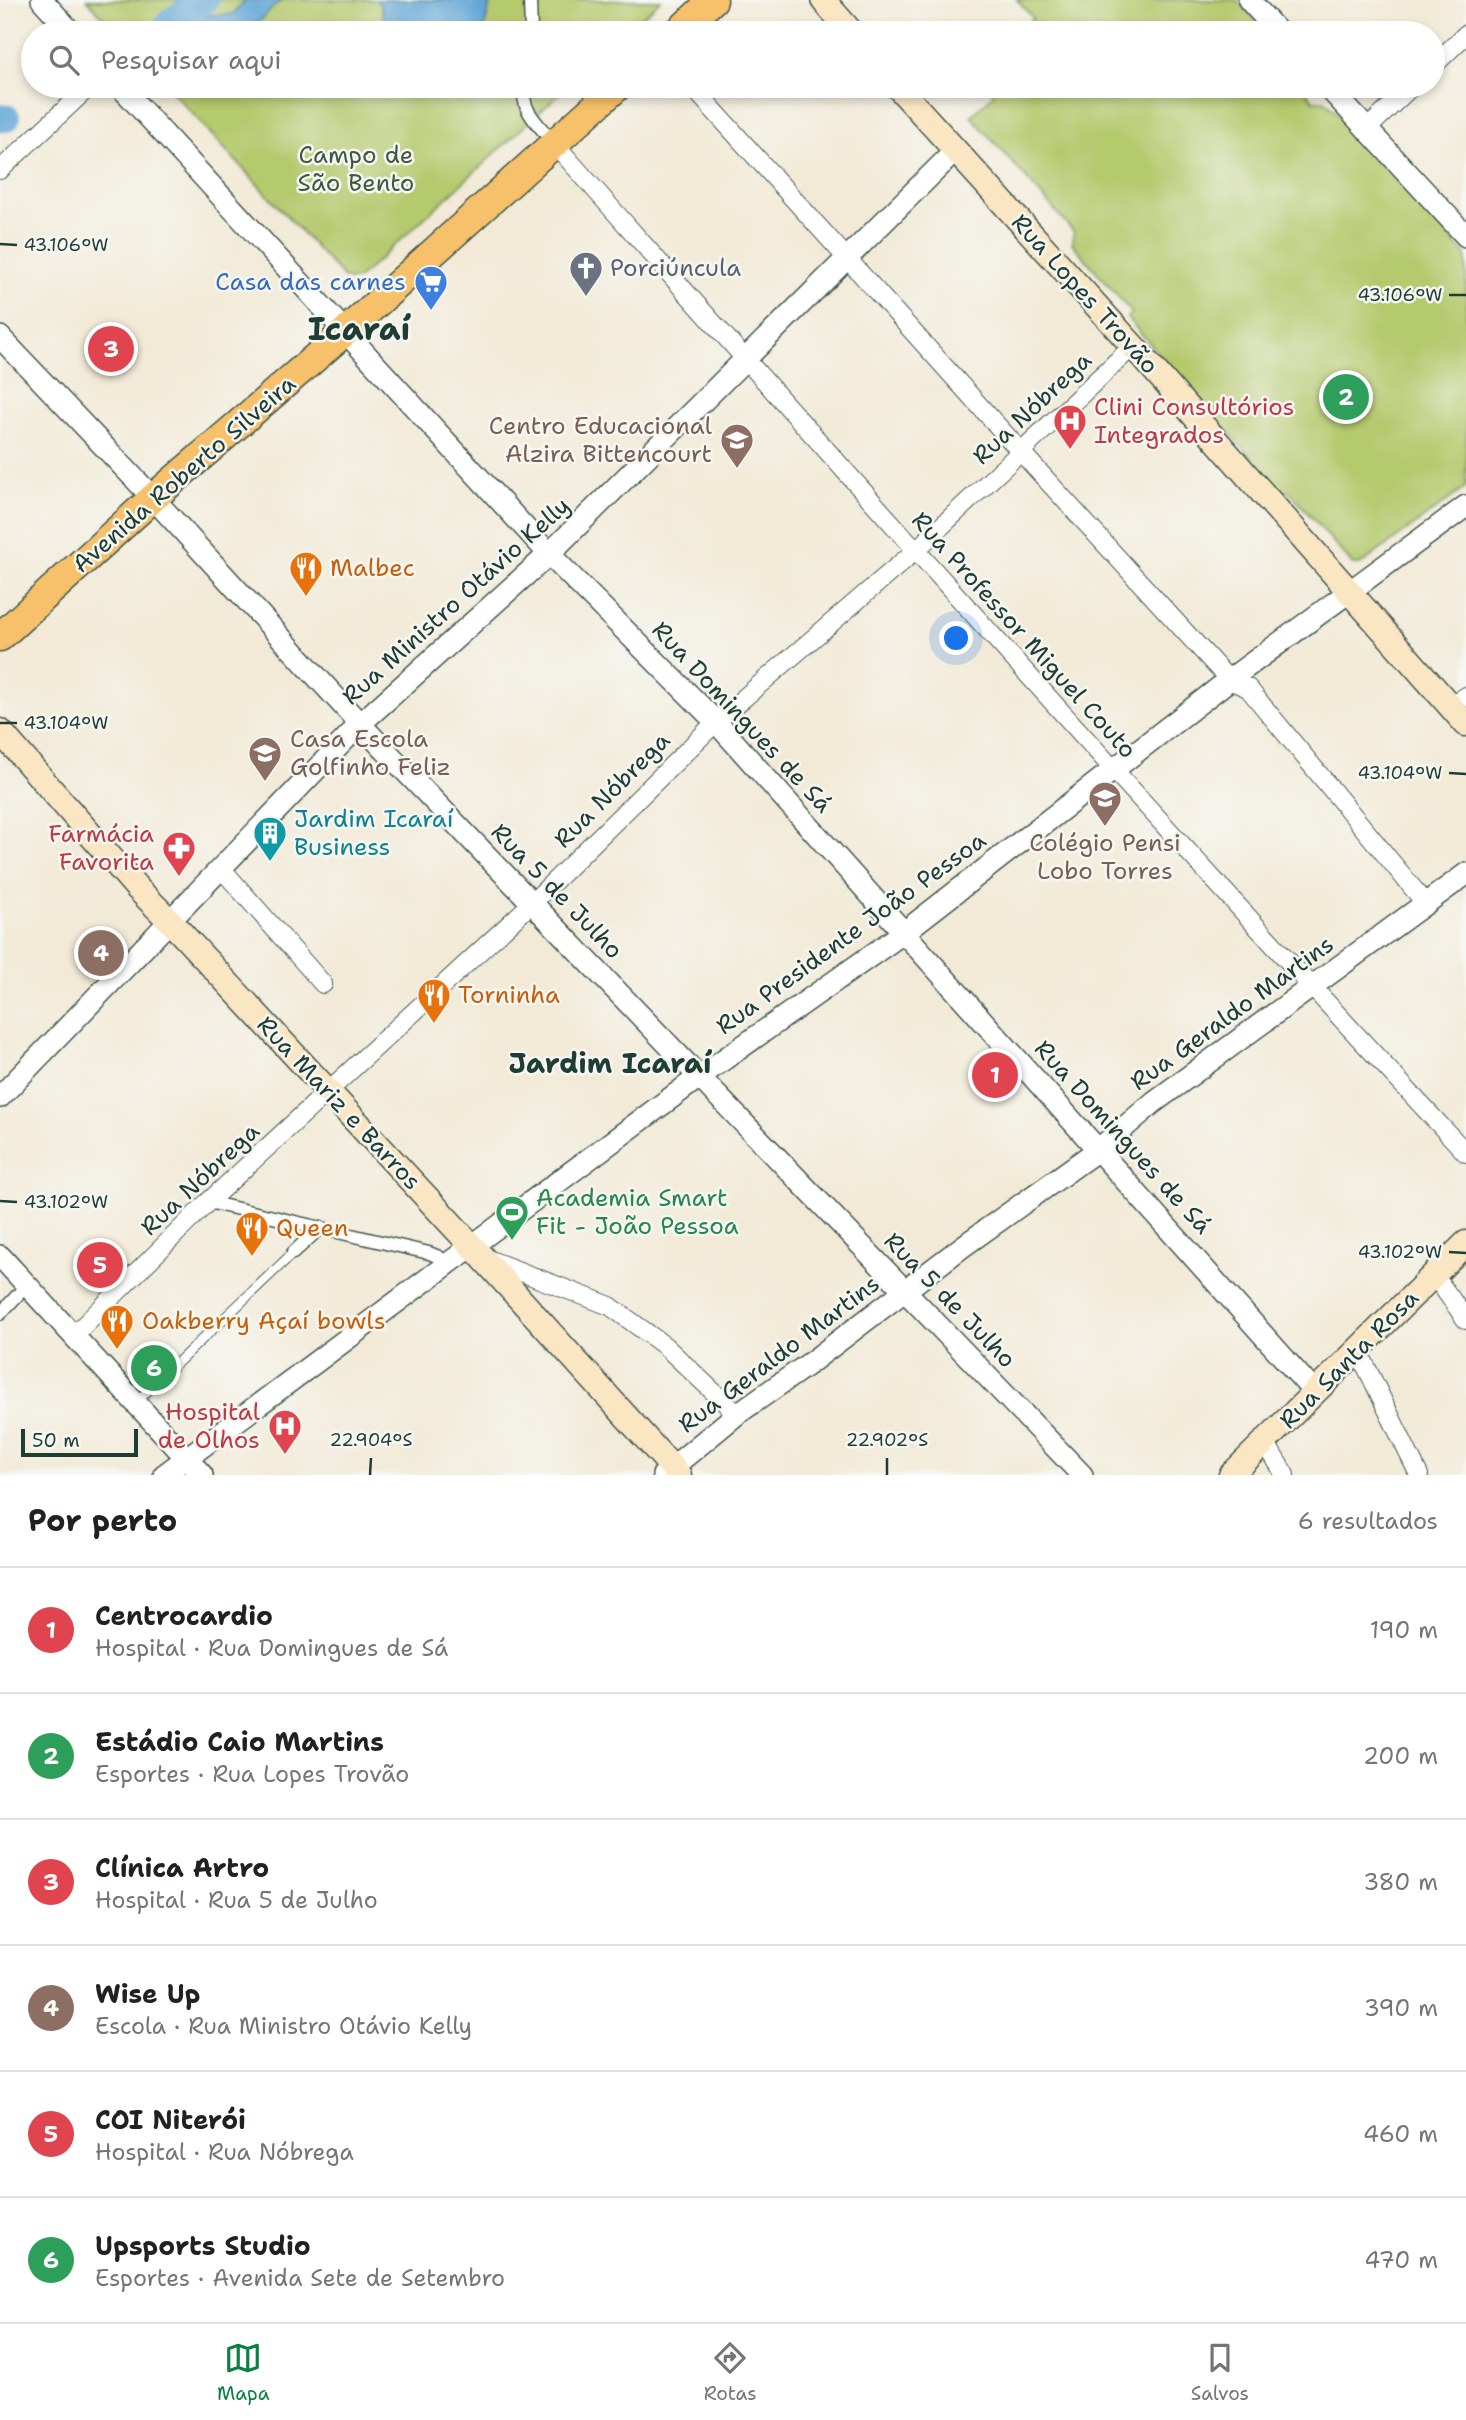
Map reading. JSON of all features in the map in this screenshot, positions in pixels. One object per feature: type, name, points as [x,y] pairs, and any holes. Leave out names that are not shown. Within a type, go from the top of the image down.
[{"type":"main road","points":[[690,21],[713,0]]},
{"type":"main road","points":[[822,0],[841,21]]},
{"type":"main road","name":"Avenida Roberto Silveira","points":[[0,638],[153,498],[346,331],[604,98]]},
{"type":"main road","name":"Rua Lopes Trovão","points":[[908,98],[1351,591],[1461,709]]},
{"type":"main road","name":"Rua Mariz e Barros","points":[[0,731],[138,889],[477,1252],[671,1473]]},
{"type":"main road","name":"Rua Santa Rosa","points":[[1231,1475],[1466,1243]]},
{"type":"street","points":[[42,0],[61,21]]},
{"type":"street","points":[[530,0],[531,21]]},
{"type":"street","points":[[1249,0],[1268,21]]},
{"type":"street","points":[[1445,54],[1466,34]]},
{"type":"street","points":[[0,170],[77,98]]},
{"type":"street","name":"Rua Domingues de Sá","points":[[131,98],[550,554],[716,722],[1315,1393]]},
{"type":"street","points":[[522,98],[524,106],[554,142]]},
{"type":"street","points":[[703,98],[1229,680],[1248,688],[1426,904]]},
{"type":"street","points":[[1338,98],[1466,236]]},
{"type":"street","points":[[1367,130],[1400,98]]},
{"type":"street","name":"Rua Professor Miguel Couto","points":[[554,142],[915,551],[1312,988],[1466,1153]]},
{"type":"street","name":"Rua Ministro Otávio Kelly","points":[[0,1097],[360,724],[550,554],[955,151]]},
{"type":"street","name":"Rua 5 de Julho","points":[[0,337],[153,498],[360,724],[1082,1475]]},
{"type":"street","name":"Rua Nóbrega","points":[[73,1336],[208,1202],[532,903],[716,722],[915,551],[1133,346]]},
{"type":"street","name":"Rua Presidente João Pessoa","points":[[164,1475],[446,1265],[477,1252],[699,1077],[904,933],[1229,680],[1466,506]]},
{"type":"street","points":[[221,868],[323,984]]},
{"type":"street","name":"Rua Geraldo Martins","points":[[671,1473],[737,1415],[971,1240],[1099,1149],[1154,1102],[1466,874]]},
{"type":"street","points":[[208,1202],[429,1253],[439,1257],[446,1265]]},
{"type":"street","points":[[293,1253],[321,1227]]},
{"type":"street","points":[[477,1252],[610,1306],[665,1346],[737,1415]]},
{"type":"street","points":[[0,1256],[202,1475]]},
{"type":"street","points":[[1434,1275],[1466,1320]]},
{"type":"street","points":[[0,1314],[26,1286]]},
{"type":"street","points":[[1358,1350],[1419,1475]]},
{"type":"street","points":[[1265,1441],[1284,1475]]},
{"type":"lane","points":[[136,1402],[293,1253]]},
{"type":"green space","points":[[87,0],[661,0],[638,21],[107,21]]},
{"type":"green space","points":[[1017,0],[1237,0],[1256,21],[1030,21],[1033,18]]},
{"type":"green space","name":"Campo de São Bento","points":[[178,98],[555,98],[359,278],[351,281],[343,277]]},
{"type":"green space","points":[[990,98],[1325,100],[1466,255],[1466,487],[1360,565],[1353,565],[1289,491],[1284,494],[1127,318],[1132,313],[1072,243],[1074,232],[971,116]]},
{"type":"water","points":[[246,0],[284,0],[259,21],[193,21],[198,16],[233,14]]},
{"type":"water","points":[[376,0],[491,0],[486,21],[384,21],[381,6]]},
{"type":"waterway","points":[[172,21],[205,0]]},
{"type":"waterway","points":[[0,118],[6,118]]},
{"type":"place","name":"Porciúncula","points":[[586,298]]},
{"type":"place","name":"Casa das carnes","points":[[431,312]]},
{"type":"place","name":"Clínica Artro","points":[[111,349]]},
{"type":"place","name":"Estádio Caio Martins","points":[[1346,397]]},
{"type":"place","name":"Clini Consultórios Integrados","points":[[1070,451]]},
{"type":"place","name":"Centro Educacional Alzira Bittencourt","points":[[737,470]]},
{"type":"place","name":"Malbec","points":[[306,598]]},
{"type":"place","name":"Casa Escola Golfinho Feliz","points":[[265,783]]},
{"type":"place","name":"Colégio Pensi Lobo Torres","points":[[1105,828]]},
{"type":"place","name":"Jardim Icaraí Business","points":[[270,863]]},
{"type":"place","name":"Farmácia Favorita","points":[[179,878]]},
{"type":"place","name":"Wise Up","points":[[101,953]]},
{"type":"place","name":"Torninha","points":[[434,1025]]},
{"type":"place","name":"Centrocardio","points":[[995,1075]]},
{"type":"place","name":"Academia Smart Fit - João Pessoa","points":[[512,1242]]},
{"type":"place","name":"Queen","points":[[252,1258]]},
{"type":"place","name":"COI Niterói","points":[[100,1265]]},
{"type":"place","name":"Oakberry Açaí bowls","points":[[117,1351]]},
{"type":"place","name":"Upsports Studio","points":[[154,1368]]},
{"type":"place","name":"Hospital de Olhos","points":[[285,1456]]},
{"type":"district","name":"Icaraí","points":[[359,328]]},
{"type":"district","name":"Jardim Icaraí","points":[[610,1063]]}]
